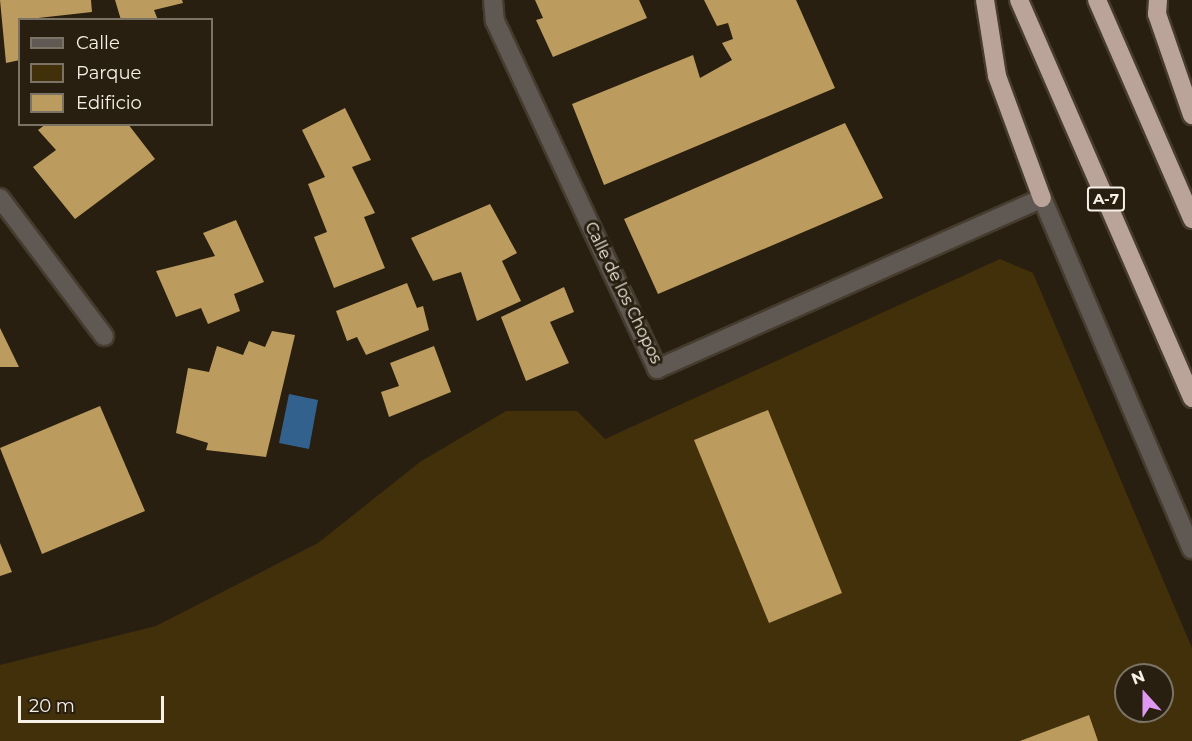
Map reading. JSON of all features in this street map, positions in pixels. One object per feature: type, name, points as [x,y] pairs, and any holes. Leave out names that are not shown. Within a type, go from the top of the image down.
[{"type":"highway","points":[[985,0],[997,76],[1042,198]]},
{"type":"highway","name":"A-7","points":[[1019,0],[1192,398]]},
{"type":"highway","points":[[1097,0],[1192,219]]},
{"type":"highway","points":[[1158,0],[1157,14],[1192,115]]},
{"type":"street","name":"Calle de los Chopos","points":[[493,0],[495,21],[657,369],[1042,198]]},
{"type":"street","points":[[0,198],[104,336]]},
{"type":"street","points":[[1042,198],[1192,549]]},
{"type":"green space","points":[[1000,259],[1033,273],[1192,648],[1192,741],[0,741],[0,665],[156,626],[318,543],[420,462],[506,411],[577,411],[605,439]]},
{"type":"water","points":[[289,394],[318,400],[309,449],[279,443]]},
{"type":"building","points":[[0,0],[91,0],[92,12],[18,18],[18,60],[6,63]]},
{"type":"building","points":[[115,0],[182,0],[183,3],[154,10],[157,18],[120,18]]},
{"type":"building","points":[[535,0],[639,0],[647,18],[553,57],[536,20],[543,18]]},
{"type":"building","points":[[704,0],[796,0],[835,88],[604,185],[572,104],[693,55],[700,78],[732,60],[722,43],[733,39],[728,23],[717,26]]},
{"type":"building","points":[[345,108],[371,160],[352,167],[375,213],[364,217],[385,268],[334,288],[314,237],[327,232],[308,184],[325,177],[302,130]]},
{"type":"building","points":[[845,123],[883,198],[658,294],[624,219]]},
{"type":"building","points":[[43,126],[130,126],[155,159],[75,219],[33,167],[56,150],[38,130]]},
{"type":"building","points":[[490,204],[517,253],[502,261],[521,301],[477,321],[461,272],[433,281],[411,238]]},
{"type":"building","points":[[236,220],[264,282],[234,294],[240,311],[208,324],[201,308],[176,317],[156,271],[215,256],[203,233]]},
{"type":"building","points":[[407,283],[417,308],[423,306],[429,330],[366,355],[357,337],[347,341],[336,311]]},
{"type":"building","points":[[564,287],[574,312],[550,322],[569,363],[526,381],[501,317]]},
{"type":"building","points":[[0,328],[19,367],[0,367]]},
{"type":"building","points":[[272,331],[295,335],[266,457],[206,450],[208,443],[176,433],[188,368],[209,372],[217,346],[243,355],[249,341],[265,347]]},
{"type":"building","points":[[434,346],[451,392],[389,417],[381,392],[399,386],[390,363]]},
{"type":"building","points":[[100,406],[145,511],[42,554],[0,448]]},
{"type":"building","points":[[768,410],[842,593],[769,623],[694,440]]},
{"type":"building","points":[[0,543],[12,572],[0,576]]},
{"type":"building","points":[[1089,715],[1098,741],[1020,741]]}]
